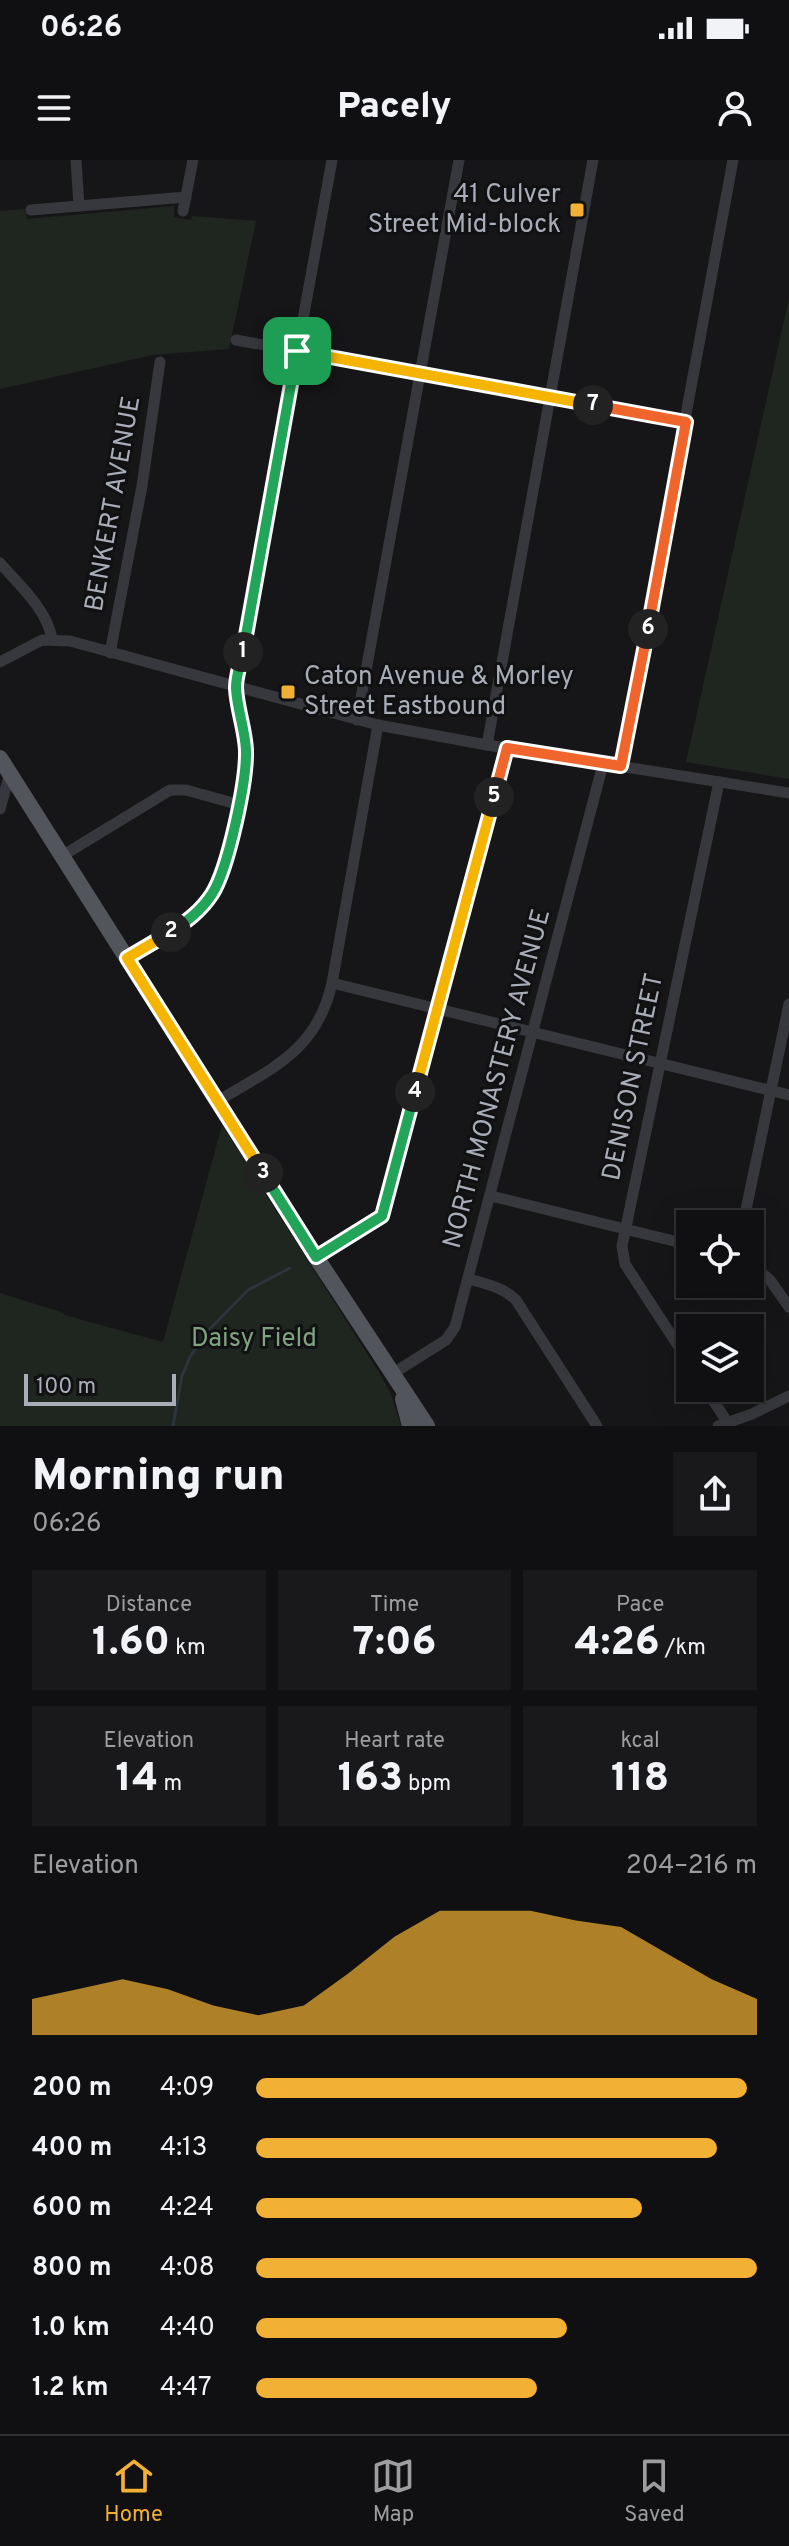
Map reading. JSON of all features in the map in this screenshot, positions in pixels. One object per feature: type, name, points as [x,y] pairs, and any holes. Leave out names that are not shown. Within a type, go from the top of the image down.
[{"type":"main road","points":[[0,758],[316,1257],[427,1426]]},
{"type":"main road","points":[[401,1389],[410,1426]]},
{"type":"street","points":[[76,160],[79,206]]},
{"type":"street","points":[[183,211],[193,160]]},
{"type":"street","points":[[127,958],[192,917],[208,900],[220,877],[240,805],[246,751],[236,687],[332,160]]},
{"type":"street","points":[[357,720],[459,160]]},
{"type":"street","points":[[487,745],[593,160]]},
{"type":"street","points":[[621,766],[733,160]]},
{"type":"street","points":[[31,210],[186,197]]},
{"type":"street","points":[[236,340],[686,422]]},
{"type":"street","name":"BENKERT AVENUE","points":[[110,653],[142,486],[160,362]]},
{"type":"street","points":[[0,563],[44,615],[52,639]]},
{"type":"street","points":[[0,662],[29,645],[52,639],[70,641],[378,725],[789,793]]},
{"type":"street","points":[[218,1101],[279,1064],[303,1043],[322,1017],[332,983],[378,725]]},
{"type":"street","points":[[316,1257],[382,1216],[507,748]]},
{"type":"street","name":"NORTH MONASTERY AVENUE","points":[[392,1374],[451,1336],[469,1279],[603,764]]},
{"type":"street","points":[[0,809],[10,773]]},
{"type":"street","name":"DENISON STREET","points":[[676,1342],[625,1264],[622,1254],[624,1230],[719,782]]},
{"type":"street","points":[[62,856],[170,790],[186,790],[240,805]]},
{"type":"street","points":[[332,983],[789,1095]]},
{"type":"street","points":[[746,1210],[789,1004]]},
{"type":"street","points":[[491,1196],[676,1242]]},
{"type":"street","points":[[764,1275],[789,1307]]},
{"type":"street","points":[[469,1279],[494,1286],[516,1300],[597,1426]]},
{"type":"street","points":[[713,1402],[725,1425],[789,1396]]},
{"type":"green space","points":[[174,206],[174,217],[256,221],[229,349],[153,355],[0,389],[0,211],[25,209],[27,219]]},
{"type":"green space","points":[[789,298],[789,779],[686,762]]},
{"type":"green space","name":"Daisy Field","points":[[222,1125],[380,1374],[391,1394],[401,1426],[0,1426],[0,1293],[64,1315],[163,1342]]},
{"type":"waterway","points":[[173,1426],[182,1376],[206,1333],[248,1290],[290,1268]]},
{"type":"place","name":"41 Culver Street Mid-block","points":[[577,210]]},
{"type":"place","name":"Caton Avenue & Morley Street Eastbound","points":[[288,692]]},
{"type":"route","points":[[297,351],[686,422],[621,766],[507,748],[382,1216],[316,1257],[127,958],[192,917],[213,892],[220,877],[240,805],[246,766],[236,687],[297,351]]}]
